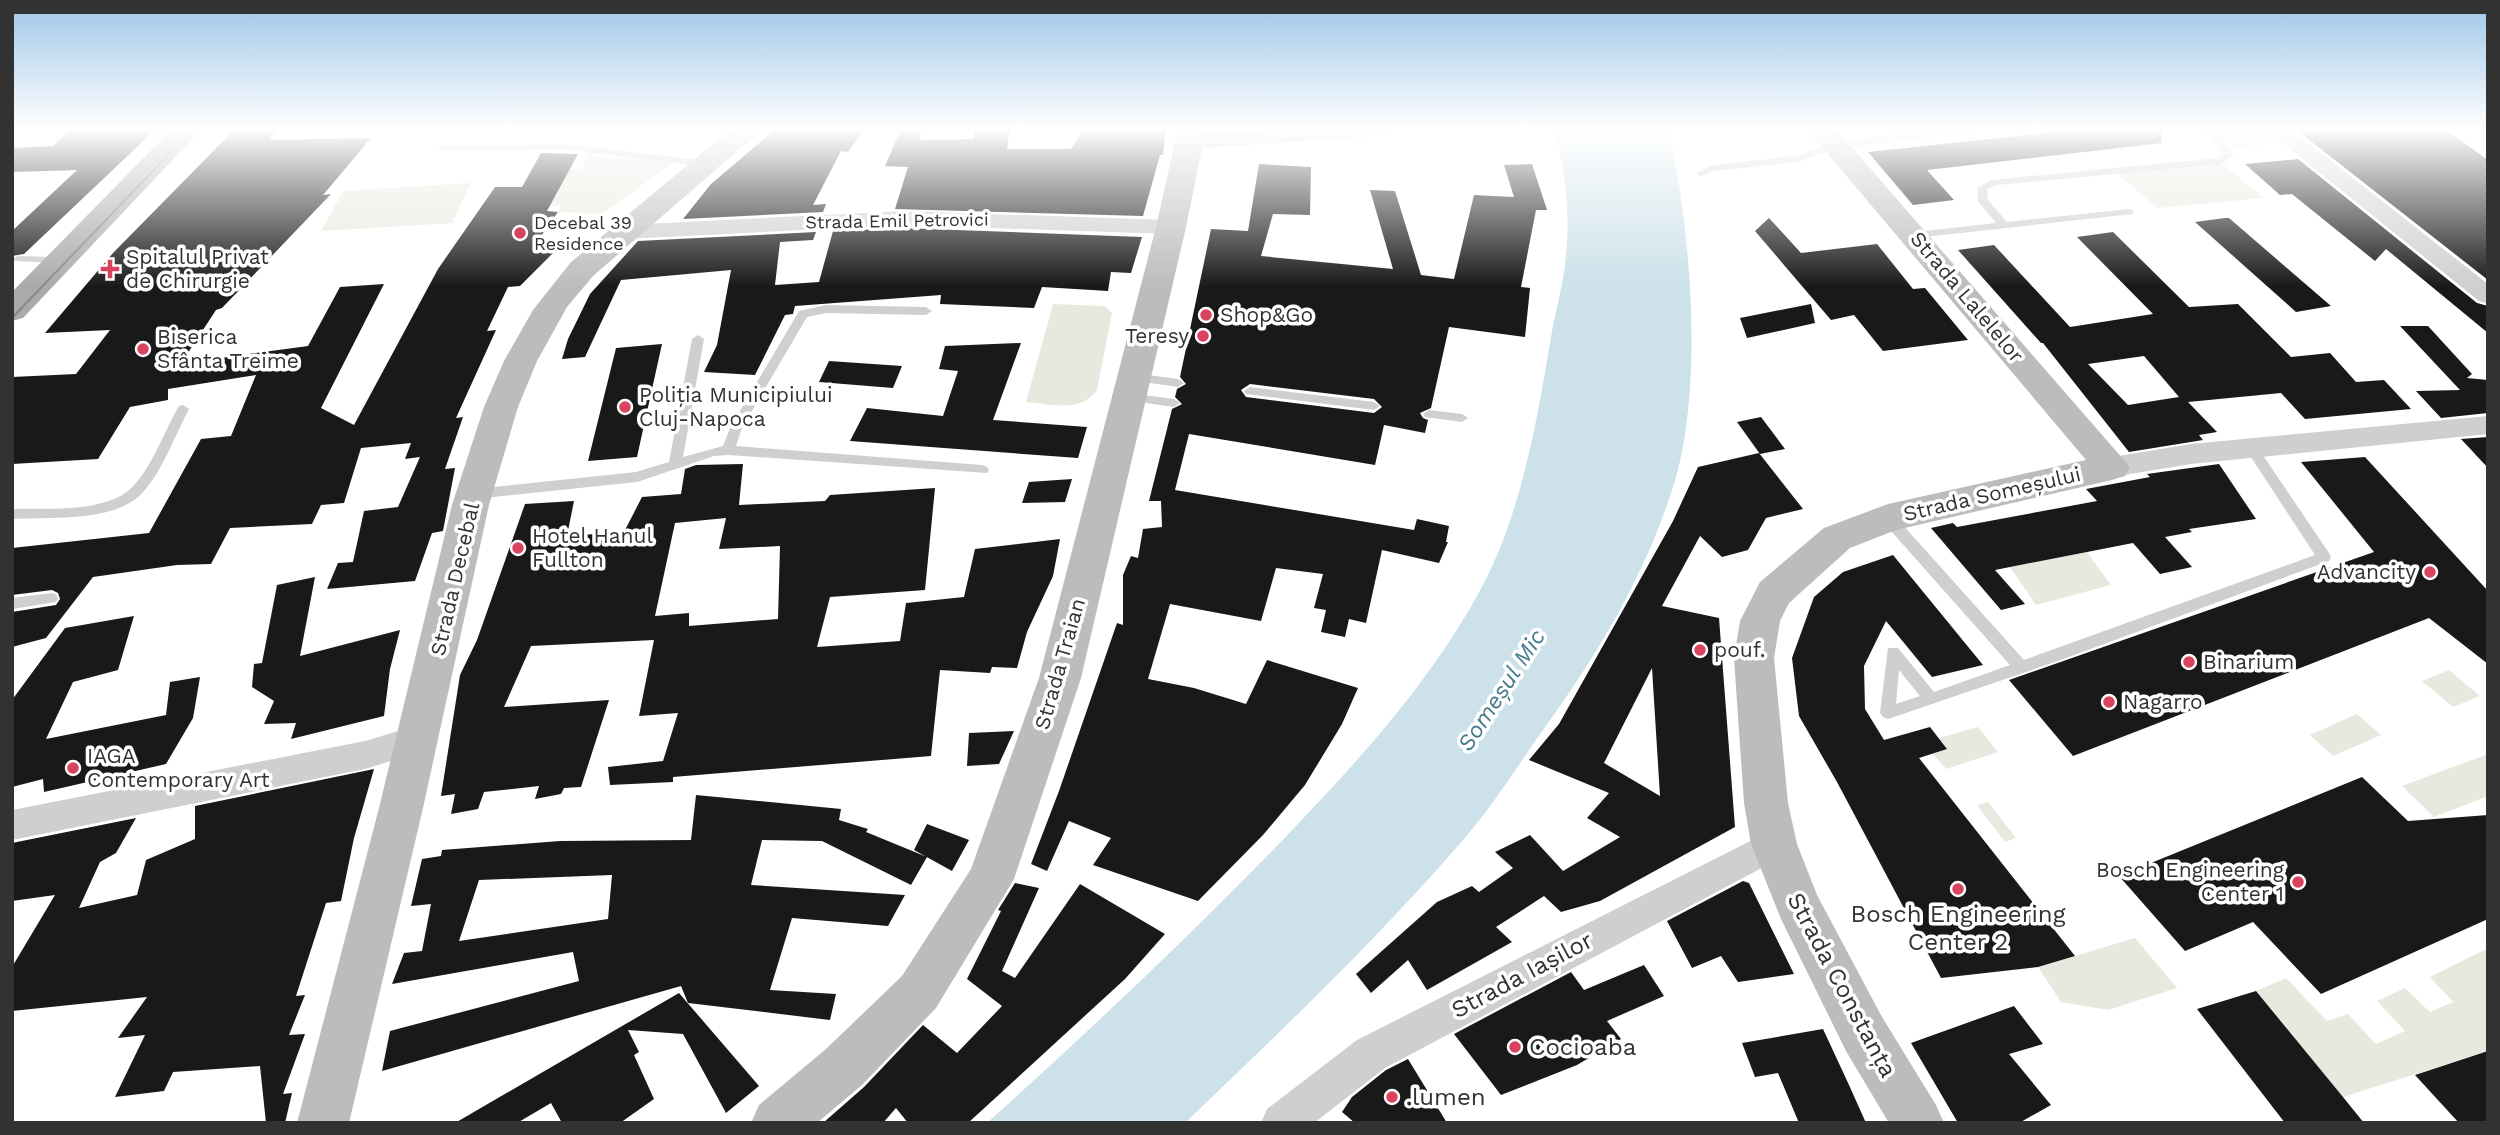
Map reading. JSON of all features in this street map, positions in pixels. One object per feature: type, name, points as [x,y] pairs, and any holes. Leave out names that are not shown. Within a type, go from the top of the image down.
[{"type":"main road","points":[[12,311],[137,181]]},
{"type":"street","name":"Strada Decebal","points":[[323,1123],[418,739],[474,494],[490,439],[545,315],[573,278],[686,181]]},
{"type":"street","name":"Strada Traian","points":[[777,1123],[844,1067],[919,992],[991,878],[1060,678],[1181,181]]},
{"type":"street","name":"Strada Lalelelor","points":[[1867,181],[2112,467]]},
{"type":"street","points":[[2342,181],[2488,296]]},
{"type":"street","name":"Strada Emil Petrovici","points":[[624,232],[902,218],[1171,227]]},
{"type":"street","name":"Strada Someșului","points":[[1774,844],[1766,803],[1754,658],[1760,621],[1774,593],[1798,569],[1837,538],[1888,518],[2112,467],[2251,448],[2488,425]]},
{"type":"street","points":[[12,825],[365,755],[418,739]]},
{"type":"street","name":"Strada Iașilor","points":[[1281,1123],[1371,1054],[1774,844]]},
{"type":"street","name":"Strada Constanța","points":[[1774,844],[1797,904],[1864,1034],[1918,1123]]},
{"type":"lane","points":[[2005,226],[1983,201],[1982,188],[2007,181]]},
{"type":"lane","points":[[1915,235],[2129,212]]},
{"type":"lane","points":[[18,259],[60,260]]},
{"type":"lane","points":[[728,450],[736,428],[803,314],[826,309],[926,311]]},
{"type":"lane","points":[[675,466],[698,339]]},
{"type":"lane","points":[[1131,387],[1178,383]]},
{"type":"lane","points":[[1131,387],[1174,403]]},
{"type":"lane","points":[[1251,391],[1374,406]]},
{"type":"lane","points":[[12,514],[95,509],[125,500],[141,484],[183,408]]},
{"type":"lane","points":[[1429,414],[1462,418]]},
{"type":"lane","points":[[1931,699],[2323,557],[2251,448]]},
{"type":"lane","points":[[474,494],[637,477],[713,452],[728,450],[982,470]]},
{"type":"lane","points":[[1888,518],[2021,667]]},
{"type":"lane","points":[[12,604],[51,598]]},
{"type":"shaded area","points":[[548,181],[648,181],[602,214],[558,212],[562,206],[509,203]]},
{"type":"shaded area","points":[[2126,181],[2243,181],[2264,198],[2157,208]]},
{"type":"shaded area","points":[[471,183],[452,223],[321,231],[343,191]]},
{"type":"shaded area","points":[[1053,304],[1104,306],[1112,313],[1097,390],[1074,405],[1026,402]]},
{"type":"shaded area","points":[[2087,552],[2111,585],[2036,605],[2010,567]]},
{"type":"shaded area","points":[[2449,670],[2480,696],[2453,707],[2422,681]]},
{"type":"shaded area","points":[[2357,714],[2381,735],[2333,756],[2310,735]]},
{"type":"shaded area","points":[[1978,727],[1998,752],[1946,769],[1933,754],[1947,749],[1939,738]]},
{"type":"shaded area","points":[[2488,754],[2488,796],[2434,817],[2402,786]]},
{"type":"shaded area","points":[[1988,802],[2016,838],[2005,842],[1977,805]]},
{"type":"shaded area","points":[[2135,938],[2177,988],[2108,1010],[2061,1002],[2038,967]]},
{"type":"shaded area","points":[[2488,948],[2488,1051],[2343,1097],[2256,991],[2286,978],[2327,1021],[2348,1014],[2376,1044],[2405,1031],[2377,1001],[2405,988],[2430,1012],[2453,1002],[2430,977]]},
{"type":"water","name":"Someșul Mic","points":[[1564,181],[1678,181],[1691,307],[1689,401],[1674,484],[1649,552],[1616,616],[1579,678],[1469,833],[1366,945],[1185,1123],[987,1123],[1167,955],[1302,820],[1388,724],[1464,619],[1498,554],[1526,465],[1565,264],[1568,225]]},
{"type":"building","points":[[65,181],[101,181],[24,254],[12,256],[12,231]]},
{"type":"building","points":[[184,181],[335,181],[323,195],[331,194],[222,308],[216,310],[178,368],[227,357],[308,346],[340,287],[384,284],[321,408],[354,425],[438,269],[495,187],[522,187],[525,181],[563,181],[547,211],[558,212],[534,246],[559,247],[520,286],[508,287],[487,331],[496,330],[456,418],[463,417],[445,469],[455,468],[443,531],[432,533],[415,581],[327,589],[338,563],[353,562],[364,511],[398,507],[420,457],[405,459],[411,443],[361,448],[344,503],[321,505],[312,524],[230,528],[211,564],[177,565],[93,577],[46,638],[12,647],[12,612],[56,605],[60,599],[58,593],[52,590],[12,595],[12,548],[149,533],[201,439],[231,436],[256,375],[168,389],[168,400],[130,407],[98,459],[12,464],[12,377],[76,374],[110,330],[45,333],[113,253]]},
{"type":"building","points":[[715,181],[825,181],[813,205],[826,204],[823,212],[683,219]]},
{"type":"building","points":[[904,181],[1153,181],[1143,216],[895,209]]},
{"type":"building","points":[[1256,181],[1311,181],[1310,215],[1273,214],[1261,256],[1393,269],[1370,190],[1395,191],[1421,275],[1454,279],[1474,195],[1514,197],[1509,181],[1538,181],[1547,210],[1536,210],[1521,287],[1530,288],[1525,337],[1449,327],[1431,408],[1420,413],[1428,420],[1425,433],[1384,425],[1375,465],[1189,434],[1175,490],[1414,530],[1417,519],[1449,526],[1448,542],[1439,563],[1382,550],[1366,623],[1349,619],[1345,637],[1321,632],[1326,610],[1314,608],[1323,574],[1276,568],[1261,621],[1170,604],[1148,679],[1194,688],[1246,704],[1267,660],[1358,688],[1342,724],[1305,785],[1263,835],[1198,901],[1093,865],[1111,838],[1069,821],[1047,871],[1031,864],[1117,623],[1123,625],[1123,575],[1131,556],[1138,558],[1143,529],[1162,527],[1161,501],[1149,501],[1172,409],[1182,404],[1175,397],[1177,389],[1186,384],[1180,377],[1211,229],[1248,231]],"holes":[[[1250,384],[1374,399],[1382,407],[1374,413],[1246,397],[1241,390]]]},
{"type":"building","points":[[1893,181],[1937,181],[1954,200],[1913,205]]},
{"type":"building","points":[[2264,181],[2325,181],[2477,303],[2488,306],[2488,333],[2386,249],[2375,261],[2292,194],[2280,195]]},
{"type":"building","points":[[2362,181],[2488,181],[2488,280]]},
{"type":"building","points":[[1769,218],[1801,253],[1877,244],[1913,289],[1925,288],[1968,340],[1883,351],[1854,315],[1831,320],[1755,231]]},
{"type":"building","points":[[2229,218],[2331,306],[2296,312],[2195,222]]},
{"type":"building","points":[[902,228],[1142,237],[1131,273],[1111,272],[1108,291],[1042,287],[1034,308],[940,304],[941,295],[795,306],[793,314],[785,315],[755,375],[704,372],[717,345],[731,270],[621,280],[585,357],[562,359],[568,339],[590,294],[638,241],[816,232],[813,240],[780,242],[775,285],[819,282],[833,231]]},
{"type":"building","points":[[2113,232],[2189,307],[2238,304],[2291,357],[2330,353],[2356,382],[2384,380],[2411,409],[2305,419],[2281,393],[2188,402],[2217,432],[2199,435],[2203,440],[2129,452],[2043,343],[1958,250],[1994,245],[2070,327],[2153,314],[2077,237]],"holes":[[[2144,356],[2179,397],[2128,405],[2088,364]]]},
{"type":"building","points":[[1811,304],[1815,323],[1747,338],[1740,318]]},
{"type":"building","points":[[2400,326],[2428,326],[2472,374],[2467,378],[2488,380],[2488,413],[2441,418],[2416,391],[2460,390]]},
{"type":"building","points":[[1021,343],[993,420],[1087,427],[1078,458],[850,441],[867,408],[943,416],[958,371],[939,369],[945,346]]},
{"type":"building","name":"Poliția Municipiului Cluj-Napoca","points":[[662,344],[637,457],[588,461],[616,348]]},
{"type":"building","points":[[829,361],[902,366],[893,388],[819,382]]},
{"type":"building","points":[[1761,417],[1785,449],[1760,454],[1737,422]]},
{"type":"building","points":[[2488,437],[2488,468],[2461,439]]},
{"type":"building","points":[[1759,453],[1803,509],[1766,518],[1748,550],[1722,557],[1700,536],[1662,606],[1719,618],[1735,827],[1600,901],[1561,912],[1544,896],[1496,927],[1512,942],[1427,990],[1408,960],[1371,993],[1356,974],[1437,902],[1472,886],[1479,892],[1513,868],[1495,852],[1530,835],[1563,871],[1620,837],[1587,818],[1609,793],[1529,760],[1559,724],[1673,521],[1698,467]],"holes":[[[1652,668],[1660,796],[1604,763]]]},
{"type":"building","name":"Binarium","points":[[2365,457],[2488,591],[2488,664],[2429,618],[2073,756],[2009,680],[2374,552],[2301,462]]},
{"type":"building","points":[[743,464],[739,505],[825,501],[830,495],[935,488],[925,590],[830,597],[817,647],[900,641],[906,603],[964,597],[975,549],[1060,539],[1053,576],[1027,632],[1017,668],[992,667],[990,673],[940,670],[931,756],[673,777],[673,782],[610,785],[608,767],[663,761],[678,713],[639,716],[654,640],[531,646],[504,707],[609,700],[581,787],[564,788],[561,794],[535,799],[539,786],[484,792],[478,809],[451,814],[455,794],[441,796],[460,675],[477,640],[525,504],[574,501],[567,536],[624,532],[642,497],[681,494],[685,469],[696,465]],"holes":[[[726,518],[719,549],[780,546],[778,619],[689,626],[689,613],[655,616],[675,523]]]},
{"type":"building","points":[[2219,464],[2256,519],[2189,529],[2192,532],[2165,537],[2192,567],[2160,574],[2133,543],[1995,570],[2025,604],[2001,610],[1931,528],[1953,523],[1957,527],[2097,501],[2086,489],[2150,477],[2147,474]]},
{"type":"building","points":[[1072,479],[1065,502],[1022,503],[1029,482]]},
{"type":"building","points":[[1893,555],[1983,665],[1932,677],[1886,621],[1864,666],[1865,709],[1884,740],[1930,727],[1947,749],[1919,758],[2075,956],[2038,967],[1941,978],[1799,716],[1792,658],[1814,597],[1843,572]]},
{"type":"building","points":[[315,577],[300,656],[400,630],[390,669],[384,716],[291,739],[296,723],[264,724],[274,701],[252,687],[254,664],[262,663],[277,585]]},
{"type":"building","points":[[134,616],[118,670],[73,682],[46,739],[166,715],[170,682],[200,677],[193,718],[166,764],[44,792],[43,779],[12,787],[12,700],[65,628]]},
{"type":"building","points":[[1014,731],[999,764],[967,766],[969,733]]},
{"type":"building","points":[[374,769],[354,838],[341,901],[326,903],[296,996],[305,995],[289,1035],[305,1034],[283,1094],[292,1093],[285,1123],[266,1123],[260,1066],[173,1072],[164,1091],[115,1097],[145,1035],[118,1038],[147,997],[12,1011],[12,967],[55,895],[12,901],[12,843],[136,818],[116,853],[100,862],[79,908],[137,895],[146,860],[195,839],[195,806]]},
{"type":"building","name":"Bosch Engineering Center 1","points":[[2362,777],[2408,821],[2488,815],[2488,919],[2321,994],[2253,922],[2185,951],[2119,876]]},
{"type":"building","points":[[696,795],[841,809],[839,820],[868,829],[866,832],[927,857],[911,885],[822,841],[762,840],[751,885],[905,895],[888,926],[792,918],[770,990],[836,994],[830,1020],[688,1003],[681,986],[382,1071],[390,1031],[579,981],[573,952],[392,984],[404,953],[422,951],[431,904],[411,906],[422,859],[441,856],[442,850],[560,841],[691,840]],"holes":[[[612,875],[608,919],[459,941],[479,880]]]},
{"type":"building","points":[[927,824],[969,840],[952,871],[914,850]]},
{"type":"building","points":[[1743,881],[1749,883],[1794,974],[1738,982],[1721,956],[1692,968],[1667,921]]},
{"type":"building","points":[[1015,883],[1039,888],[1002,971],[1015,978],[1080,884],[1165,934],[1125,979],[968,1123],[908,1123],[896,1108],[883,1123],[823,1123],[864,1087],[923,1025],[957,1053],[1002,1006],[967,979],[1001,911],[998,910]]},
{"type":"building","points":[[1644,965],[1664,996],[1607,1021],[1621,1039],[1577,1065],[1501,1095],[1454,1034],[1571,972],[1584,990]]},
{"type":"building","points":[[2256,991],[2364,1123],[2285,1123],[2197,1009]]},
{"type":"building","points":[[679,993],[759,1086],[726,1113],[683,1034],[628,1030],[639,1052],[634,1055],[654,1099],[620,1123],[562,1123],[551,1103],[517,1123],[455,1123]]},
{"type":"building","points":[[2014,1006],[2043,1044],[2009,1054],[2051,1105],[2019,1123],[1958,1123],[1911,1043]]},
{"type":"building","points":[[1823,1029],[1866,1123],[1799,1123],[1778,1073],[1755,1077],[1742,1043]]},
{"type":"building","points":[[2488,1051],[2488,1123],[2459,1123],[2415,1075]]},
{"type":"building","name":".lumen","points":[[1408,1059],[1447,1123],[1355,1123],[1342,1112],[1352,1097],[1386,1070]]},
{"type":"tram line","points":[[12,318],[143,181]]},
{"type":"place","name":"Decebal 39 Residence","points":[[520,233]]},
{"type":"place","name":"Spitalul Privat de Chirurgie","points":[[110,269]]},
{"type":"place","name":"Shop&Go","points":[[1206,315]]},
{"type":"place","name":"Teresy","points":[[1203,336]]},
{"type":"place","name":"Biserica Sfânta Treime","points":[[143,349]]},
{"type":"place","name":"Poliția Municipiului Cluj-Napoca","points":[[625,407]]},
{"type":"place","name":"Hotel Hanul Fullton","points":[[518,548]]},
{"type":"place","name":"Advancity","points":[[2430,572]]},
{"type":"place","name":"pouf.","points":[[1700,650]]},
{"type":"place","name":"Binarium","points":[[2189,662]]},
{"type":"place","name":"Nagarro","points":[[2109,702]]},
{"type":"place","name":"IAGA Contemporary Art","points":[[73,768]]},
{"type":"place","name":"Bosch Engineering Center 1","points":[[2298,882]]},
{"type":"place","name":"Bosch Engineering Center 2","points":[[1958,889]]},
{"type":"place","name":"Cocioaba","points":[[1515,1047]]},
{"type":"place","name":".lumen","points":[[1392,1097]]}]
